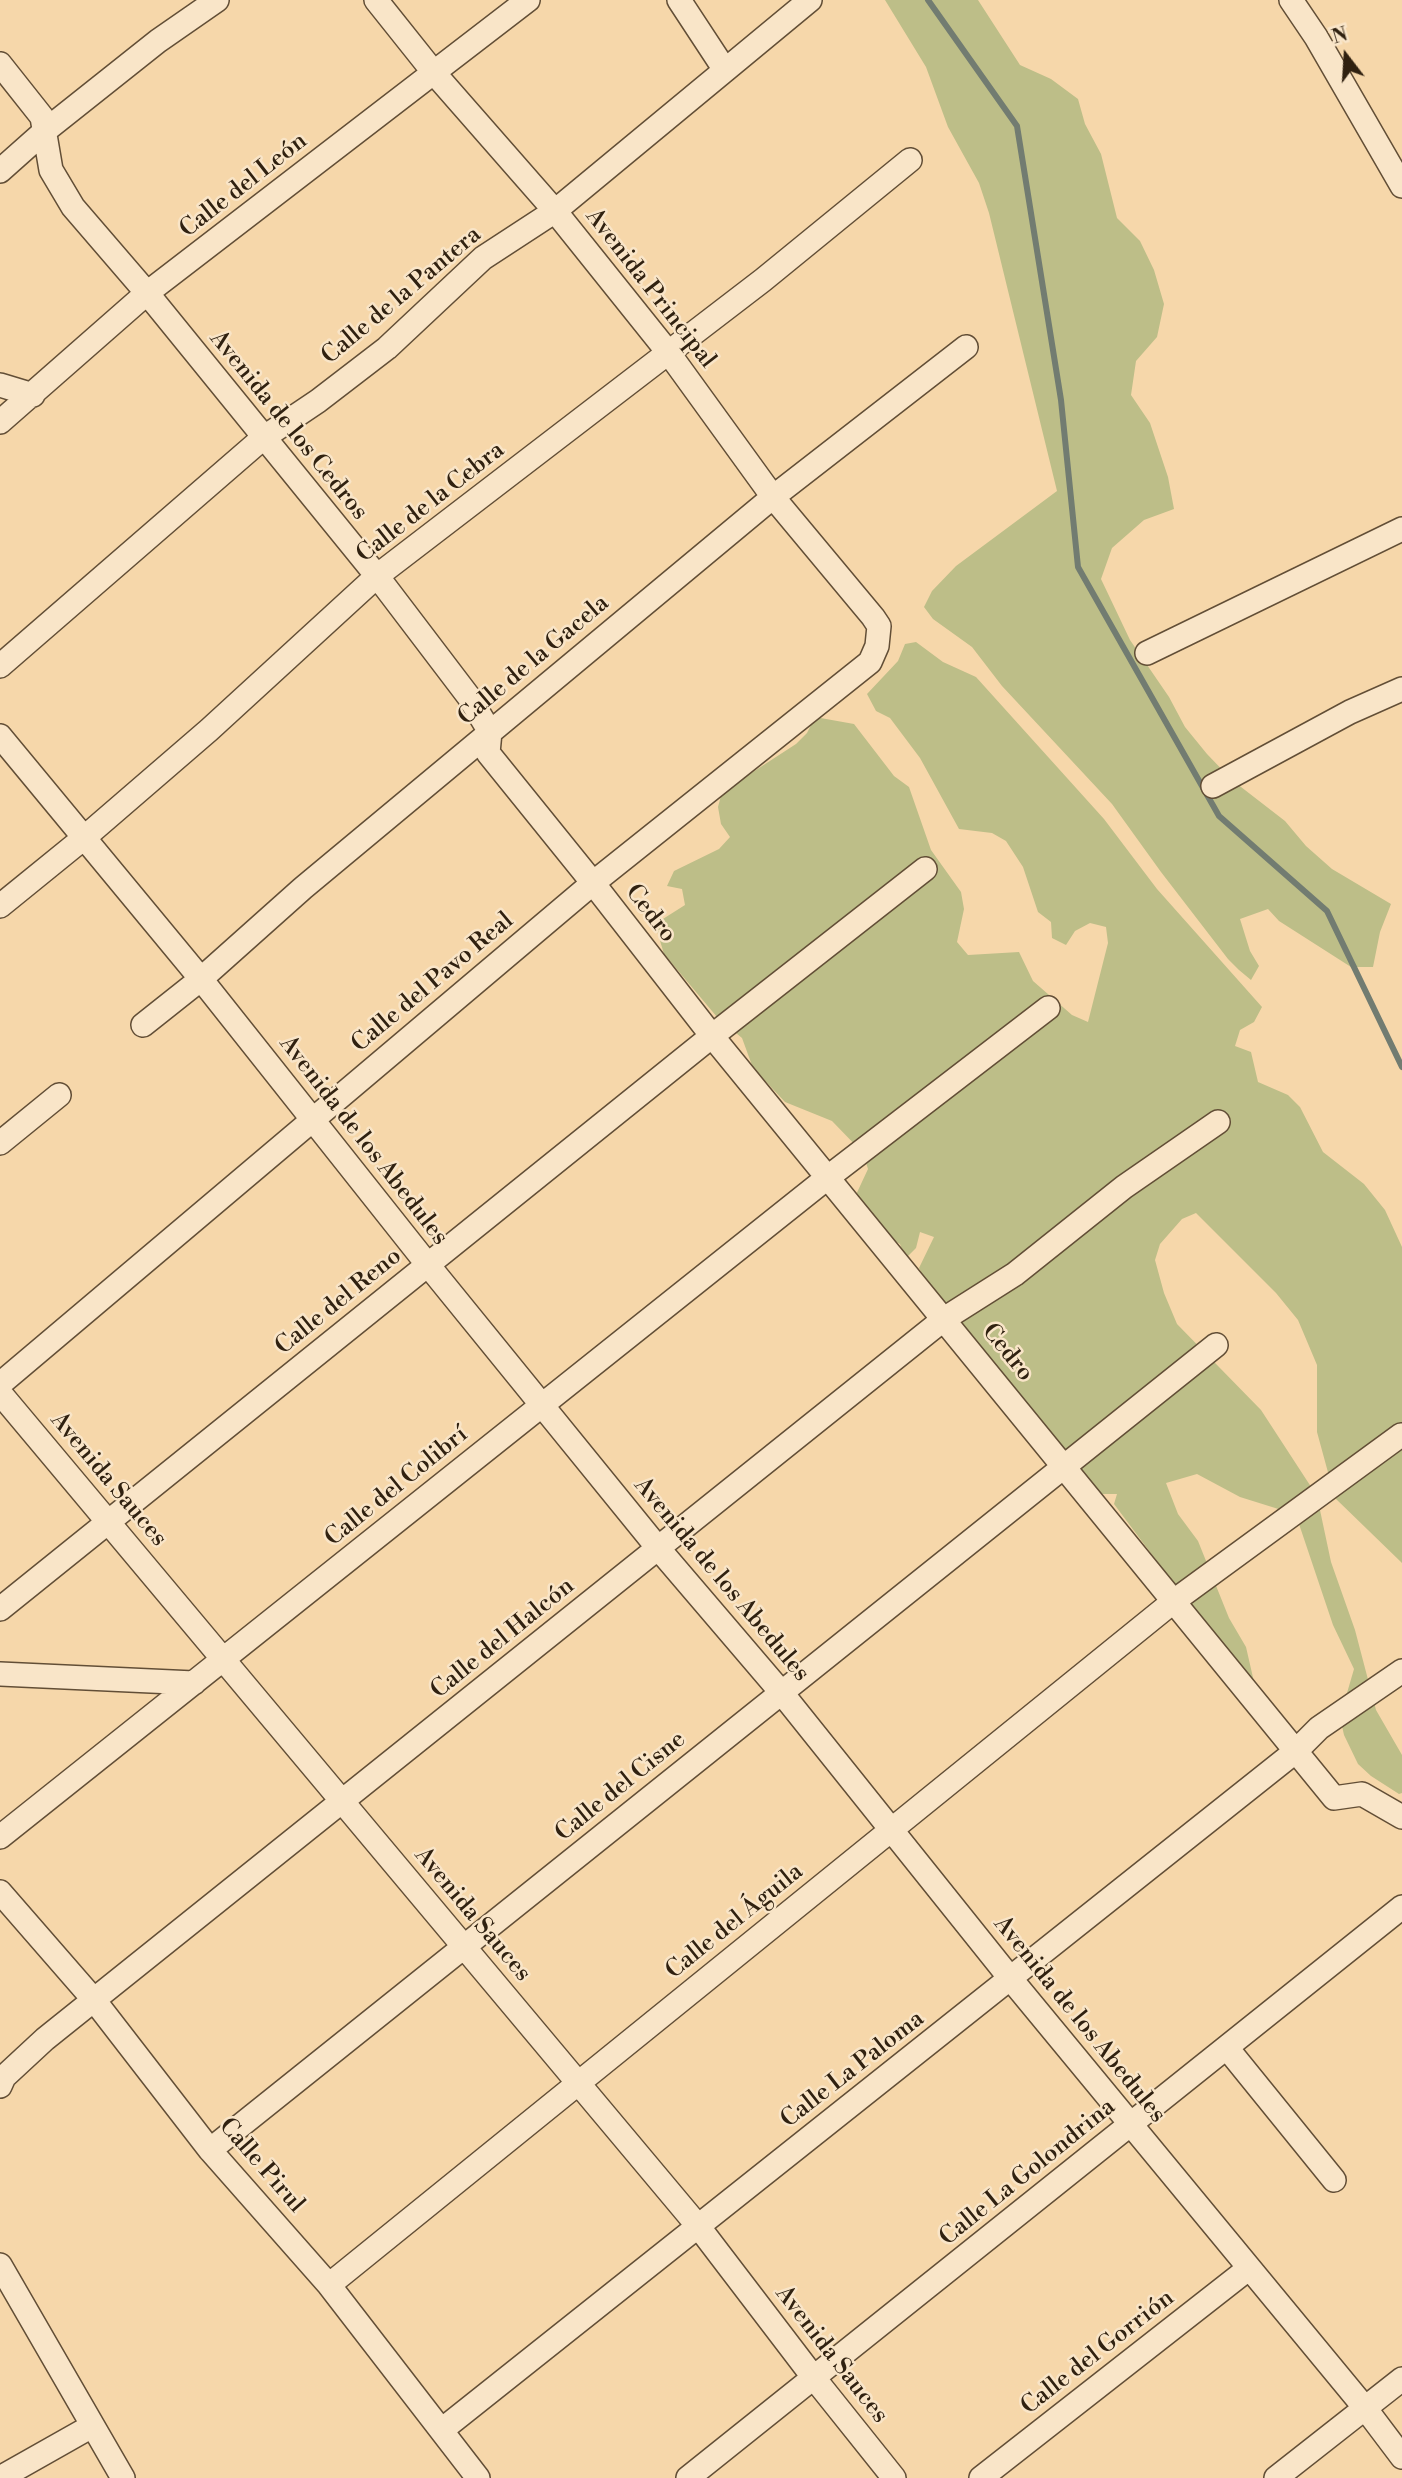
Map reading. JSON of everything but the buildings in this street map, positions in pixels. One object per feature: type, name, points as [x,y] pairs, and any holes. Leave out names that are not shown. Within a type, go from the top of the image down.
[{"type":"street","points":[[0,171],[46,130],[158,41],[217,0]]},
{"type":"street","name":"Avenida Principal","points":[[376,0],[435,74],[555,211],[668,352],[774,497],[873,618]]},
{"type":"street","name":"Calle del León","points":[[0,422],[147,293],[528,0]]},
{"type":"street","points":[[679,0],[725,70]]},
{"type":"street","name":"Calle de la Pantera","points":[[0,666],[263,438],[318,401],[387,348],[483,258],[555,211],[810,0]]},
{"type":"street","points":[[1291,0],[1322,47],[1401,183]]},
{"type":"street","name":"Avenida de los Cedros","points":[[0,64],[42,117],[51,170],[62,191],[377,576],[469,697],[490,732],[488,753],[593,883]]},
{"type":"street","name":"Calle de la Cebra","points":[[0,906],[209,730],[377,576],[763,280],[910,160]]},
{"type":"street","name":"Calle de la Gacela","points":[[143,1025],[201,979],[303,888],[774,497],[966,347]]},
{"type":"street","points":[[0,385],[33,395]]},
{"type":"street","points":[[1147,653],[1402,529]]},
{"type":"street","name":"Calle del Pavo Real","points":[[0,1384],[593,883],[870,662],[879,637],[879,626],[873,618]]},
{"type":"street","points":[[1213,786],[1350,712],[1402,689]]},
{"type":"street","name":"Avenida de los Abedules","points":[[0,736],[201,979],[428,1265],[658,1548],[781,1692],[1010,1978],[1365,2408],[1402,2457]]},
{"type":"street","name":"Calle del Reno","points":[[0,1609],[925,869]]},
{"type":"street","name":"Cedro","points":[[593,883],[712,1037],[1334,1798],[1363,1794],[1402,1817]]},
{"type":"street","name":"Calle del Colibrí","points":[[0,1838],[827,1178],[1048,1007]]},
{"type":"street","points":[[0,1143],[59,1096]]},
{"type":"street","name":"Calle del Halcón","points":[[0,2086],[4,2077],[44,2039],[944,1318],[1015,1274],[1124,1186],[1218,1122]]},
{"type":"street","name":"Calle del Cisne","points":[[210,2150],[1216,1345]]},
{"type":"street","name":"Avenida Sauces","points":[[0,1393],[698,2226],[894,2478]]},
{"type":"street","name":"Calle del Águila","points":[[329,2285],[1174,1601],[1401,1434]]},
{"type":"street","name":"Calle La Paloma","points":[[443,2429],[1296,1751],[1319,1728],[1402,1671]]},
{"type":"street","points":[[0,1674],[194,1683]]},
{"type":"street","name":"Calle Pirul","points":[[0,1892],[94,2000],[210,2150],[329,2285],[443,2429],[478,2478]]},
{"type":"street","name":"Calle La Golondrina","points":[[688,2478],[1401,1908]]},
{"type":"street","points":[[1227,2048],[1334,2180]]},
{"type":"street","points":[[0,2266],[9,2302],[92,2426],[123,2478]]},
{"type":"street","name":"Calle del Gorrión","points":[[981,2478],[1248,2269]]},
{"type":"street","points":[[1276,2478],[1402,2379]]},
{"type":"street","points":[[1,2478],[92,2426]]},
{"type":"green space","points":[[885,0],[978,0],[1020,65],[1051,79],[1078,99],[1085,124],[1101,154],[1117,218],[1140,241],[1154,270],[1164,304],[1157,337],[1136,361],[1131,395],[1150,423],[1168,477],[1174,509],[1144,520],[1112,548],[1101,579],[1130,640],[1169,697],[1185,727],[1207,754],[1232,780],[1285,821],[1306,846],[1332,869],[1391,904],[1380,932],[1373,967],[1351,967],[1279,921],[1268,909],[1240,919],[1250,951],[1259,966],[1251,980],[1228,959],[1112,804],[1002,686],[972,647],[933,619],[924,607],[932,591],[956,566],[1057,491],[989,213],[979,183],[948,127],[926,67]]},
{"type":"green space","points":[[916,642],[943,662],[976,677],[1104,819],[1157,889],[1262,1007],[1254,1022],[1240,1030],[1235,1046],[1251,1052],[1258,1082],[1288,1095],[1300,1107],[1323,1152],[1364,1184],[1385,1210],[1402,1247],[1402,1563],[1335,1498],[1317,1432],[1317,1365],[1298,1320],[1276,1293],[1196,1213],[1182,1219],[1160,1244],[1155,1260],[1164,1293],[1177,1324],[1261,1410],[1317,1496],[1331,1562],[1355,1630],[1376,1710],[1402,1755],[1402,1793],[1399,1794],[1371,1776],[1358,1764],[1344,1735],[1340,1717],[1354,1669],[1333,1625],[1299,1524],[1288,1512],[1240,1497],[1197,1474],[1166,1483],[1178,1514],[1198,1541],[1229,1618],[1246,1647],[1257,1695],[1114,1504],[1117,1494],[1101,1494],[933,1294],[919,1268],[934,1237],[920,1232],[916,1248],[905,1259],[900,1244],[884,1236],[854,1199],[868,1169],[863,1153],[832,1121],[785,1102],[753,1068],[742,1038],[717,1017],[664,954],[655,924],[685,905],[682,889],[667,886],[674,871],[719,849],[730,837],[721,824],[718,807],[722,792],[796,744],[807,733],[815,717],[854,724],[894,776],[909,787],[931,850],[961,892],[964,909],[957,942],[968,955],[1019,952],[1033,981],[1072,1015],[1088,1022],[1108,943],[1106,927],[1090,923],[1075,931],[1066,945],[1052,938],[1051,922],[1038,912],[1023,867],[1006,841],[992,833],[959,829],[920,758],[890,718],[876,711],[867,694],[898,661],[905,644]]},
{"type":"waterway","points":[[928,0],[1017,126],[1061,400],[1078,567],[1219,816],[1327,911],[1402,1067]]}]
